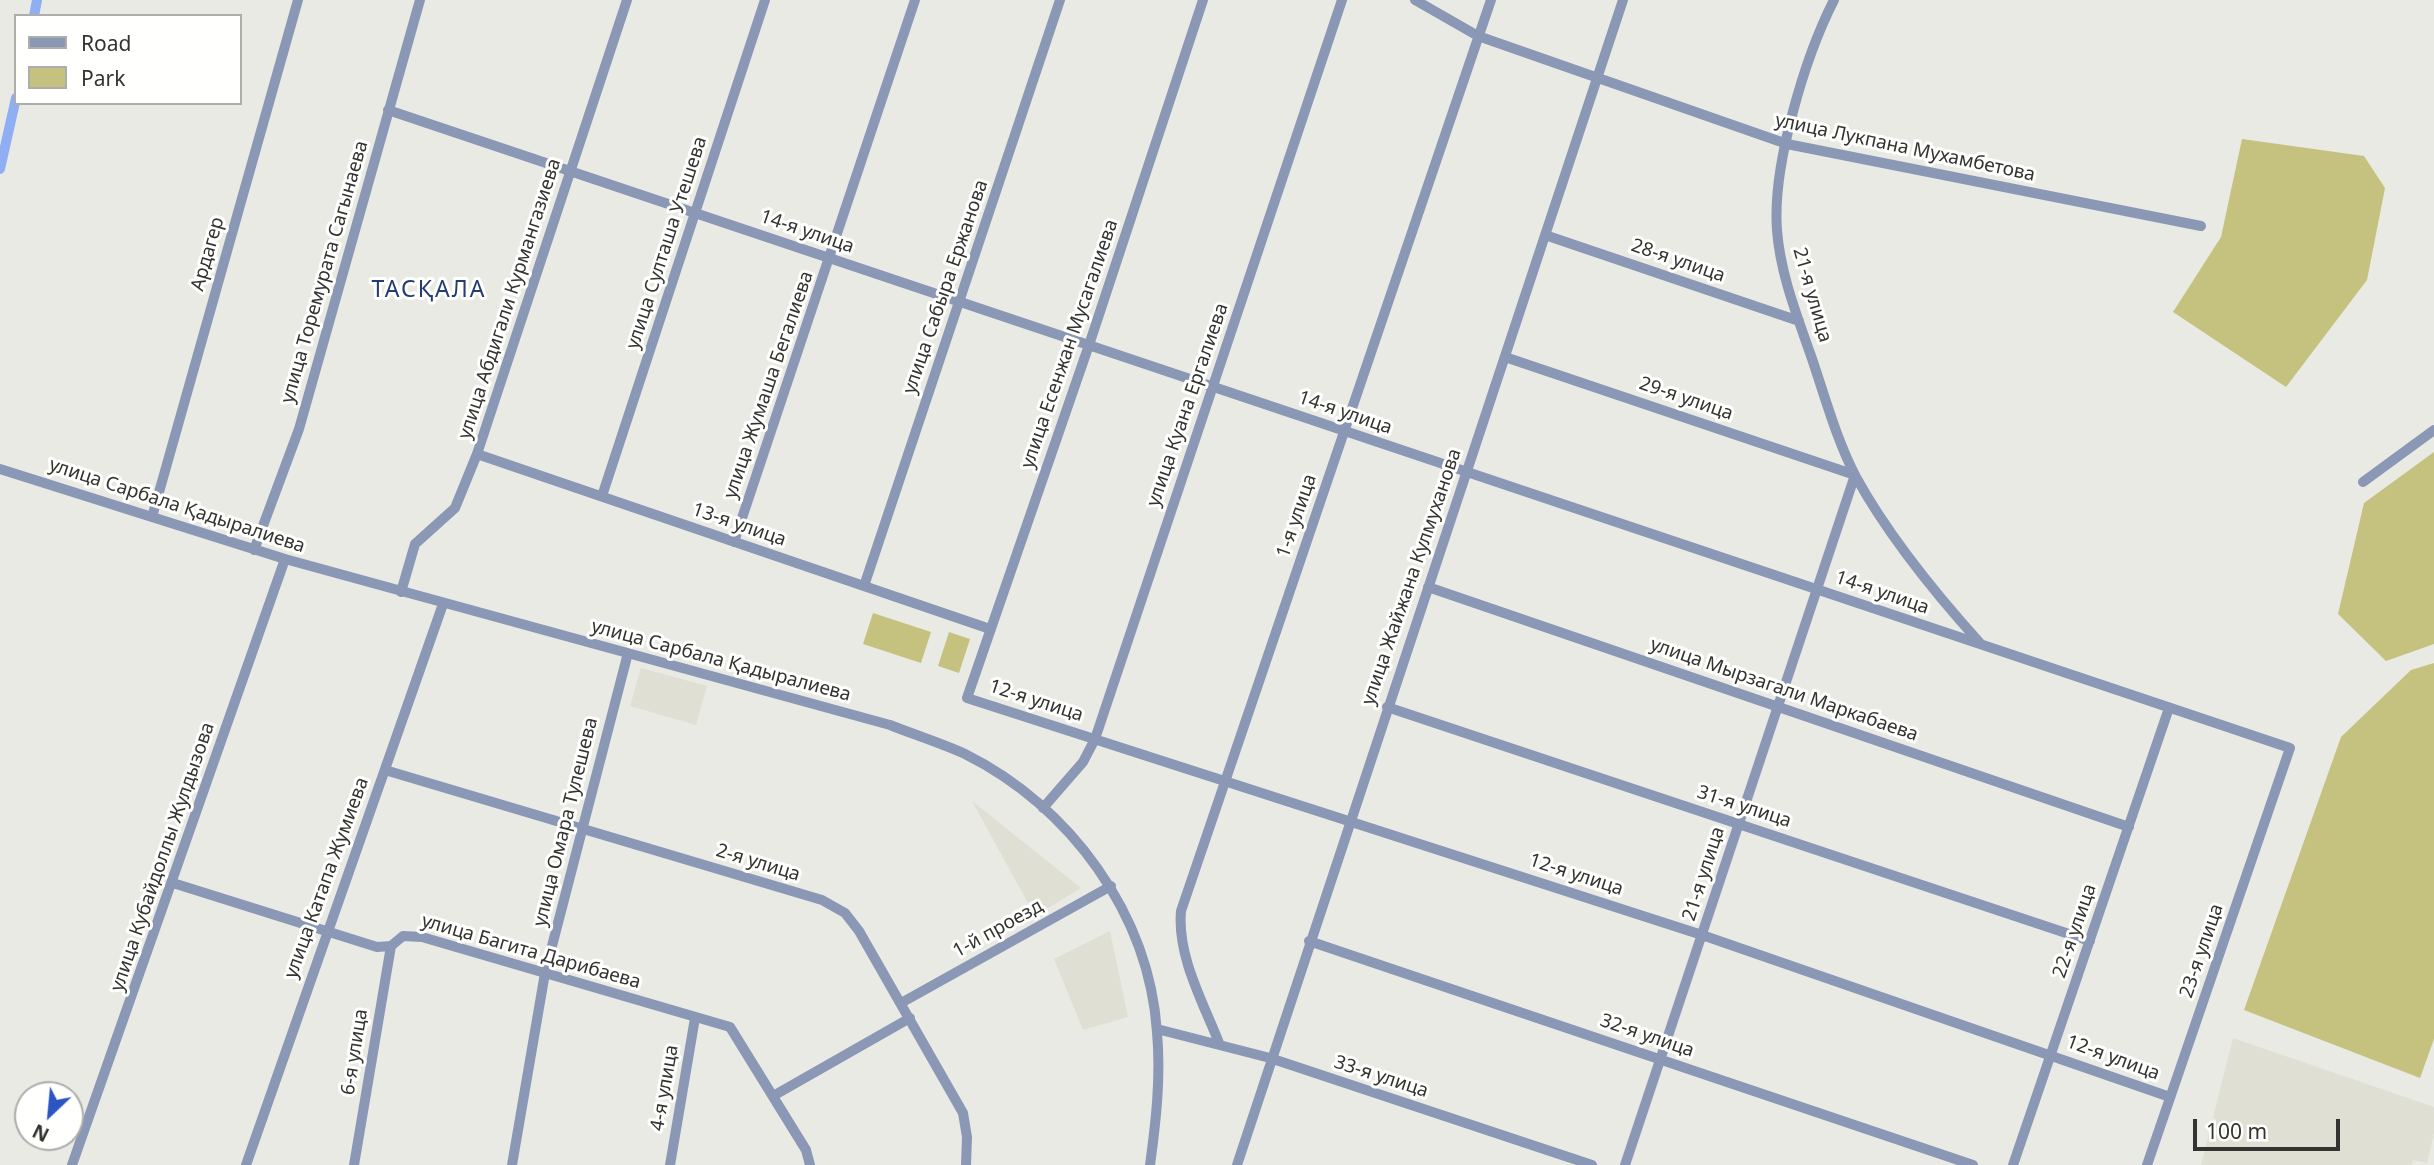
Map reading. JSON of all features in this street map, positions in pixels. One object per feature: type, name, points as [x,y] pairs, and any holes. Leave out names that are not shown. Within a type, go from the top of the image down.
[{"type":"street","name":"Ардагер","points":[[152,517],[298,0]]},
{"type":"street","name":"улица Торемурата Сагынаева","points":[[254,550],[299,429],[421,0]]},
{"type":"street","name":"улица Абдигали Курмангазиева","points":[[401,592],[415,544],[455,508],[477,454],[626,0]]},
{"type":"street","name":"улица Султаша Утешева","points":[[601,496],[765,0]]},
{"type":"street","name":"улица Жумаша Бегалиева","points":[[734,542],[915,0]]},
{"type":"street","name":"улица Сабыра Ержанова","points":[[864,586],[1060,0]]},
{"type":"street","name":"улица Есенжан Мусагалиева","points":[[967,698],[1089,345],[1203,0]]},
{"type":"street","name":"улица Куана Ергалиева","points":[[1043,808],[1083,762],[1095,739],[1342,0]]},
{"type":"street","name":"улица Лукпана Мухамбетова","points":[[1415,0],[1478,36],[1787,144],[2201,226]]},
{"type":"street","name":"1-я улица","points":[[1219,1043],[1179,931],[1181,911],[1491,0]]},
{"type":"street","name":"улица Жайжана Кулмуханова","points":[[1237,1165],[1270,1058],[1599,79],[1623,0]]},
{"type":"street","name":"21-я улица","points":[[1834,0],[1804,69],[1778,185],[1777,229],[1783,267],[1799,321],[1855,475],[1910,559],[1982,645]]},
{"type":"street","name":"14-я улица","points":[[388,110],[2290,748]]},
{"type":"street","name":"28-я улица","points":[[1545,235],[1799,321]]},
{"type":"street","name":"29-я улица","points":[[1505,356],[1855,475]]},
{"type":"street","points":[[2363,482],[2434,430]]},
{"type":"street","name":"13-я улица","points":[[477,454],[990,629]]},
{"type":"street","name":"улица Сарбала Қадыралиева","points":[[0,469],[285,559],[890,725],[964,754],[1000,774],[1043,808],[1079,843],[1111,886],[1141,953],[1157,1029],[1159,1084],[1150,1165]]},
{"type":"street","name":"21-я улица","points":[[1625,1165],[1855,475]]},
{"type":"street","name":"улица Кубайдоллы Жулдызова","points":[[72,1165],[285,559]]},
{"type":"street","name":"улица Мырзагали Маркабаева","points":[[1428,587],[2129,827]]},
{"type":"street","name":"улица Катапа Жумиева","points":[[246,1165],[443,604]]},
{"type":"street","name":"улица Омара Тулешева","points":[[512,1165],[545,973],[628,653]]},
{"type":"street","name":"12-я улица","points":[[967,698],[1350,819],[1702,935],[2170,1097]]},
{"type":"street","name":"31-я улица","points":[[1387,707],[2090,941]]},
{"type":"street","name":"22-я улица","points":[[2013,1165],[2169,708]]},
{"type":"street","name":"23-я улица","points":[[2147,1165],[2290,748]]},
{"type":"street","name":"2-я улица","points":[[385,770],[822,900],[845,913],[910,1018],[963,1113],[967,1137],[966,1165]]},
{"type":"street","name":"улица Багита Дарибаева","points":[[173,883],[377,947],[391,946],[403,936],[422,937],[730,1027],[806,1150],[810,1165]]},
{"type":"street","name":"1-й проезд","points":[[901,1003],[1111,886]]},
{"type":"street","name":"32-я улица","points":[[1309,941],[1973,1165]]},
{"type":"street","name":"6-я улица","points":[[354,1165],[391,946]]},
{"type":"street","name":"4-я улица","points":[[670,1165],[695,1018]]},
{"type":"street","points":[[773,1096],[910,1018]]},
{"type":"street","name":"33-я улица","points":[[1157,1029],[1270,1058],[1592,1165]]},
{"type":"shaded area","points":[[641,668],[707,686],[696,725],[630,706]]},
{"type":"shaded area","points":[[972,801],[1081,888],[1035,916]]},
{"type":"shaded area","points":[[1110,931],[1128,1017],[1083,1030],[1054,959]]},
{"type":"shaded area","points":[[2233,1038],[2434,1107],[2434,1133],[2427,1163],[2413,1160],[2412,1165],[2201,1165]]},
{"type":"green space","points":[[2242,139],[2364,156],[2385,188],[2367,280],[2286,387],[2173,312],[2221,237]]},
{"type":"green space","points":[[2434,452],[2434,644],[2386,661],[2338,614],[2364,503]]},
{"type":"green space","points":[[873,613],[931,632],[921,663],[863,644]]},
{"type":"green space","points":[[949,632],[970,639],[959,673],[938,666]]},
{"type":"green space","points":[[2434,663],[2434,1039],[2420,1078],[2244,1010],[2341,737],[2411,670]]},
{"type":"waterway","points":[[34,14],[37,0]]},
{"type":"waterway","points":[[0,169],[14,105]]},
{"type":"district","name":"ТАСҚАЛА","points":[[429,290]]}]
